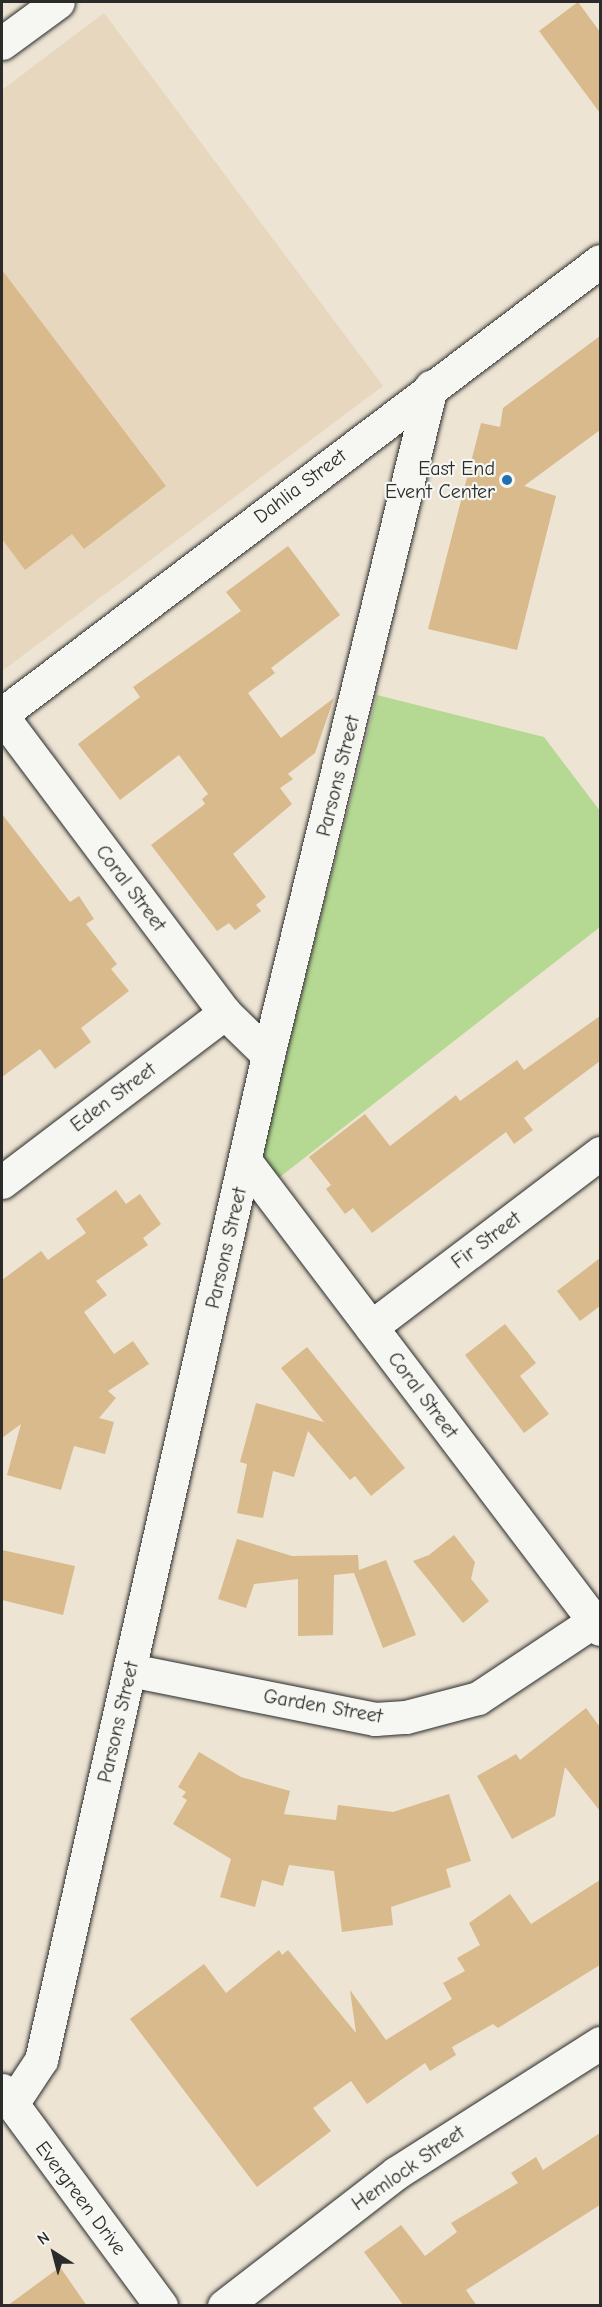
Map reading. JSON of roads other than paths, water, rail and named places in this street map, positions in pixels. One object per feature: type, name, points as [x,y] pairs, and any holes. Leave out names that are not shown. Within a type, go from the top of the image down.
[{"type":"street","points":[[2,43],[58,2]]},
{"type":"street","name":"Dahlia Street","points":[[2,715],[431,387],[600,261]]},
{"type":"street","name":"Parsons Street","points":[[7,2097],[41,2060],[246,1162],[268,1055],[431,387]]},
{"type":"street","name":"Coral Street","points":[[2,715],[225,1013],[268,1055]]},
{"type":"street","name":"Eden Street","points":[[2,1182],[225,1013]]},
{"type":"street","name":"Fir Street","points":[[371,1327],[600,1153]]},
{"type":"street","name":"Coral Street","points":[[246,1162],[598,1622]]},
{"type":"street","name":"Garden Street","points":[[130,1670],[375,1719],[406,1717],[478,1698],[598,1622]]},
{"type":"street","name":"Hemlock Street","points":[[224,2306],[396,2173],[600,2043]]},
{"type":"street","name":"Evergreen Drive","points":[[7,2097],[161,2306]]},
{"type":"place","name":"East End Event Center","points":[[507,480]]}]
